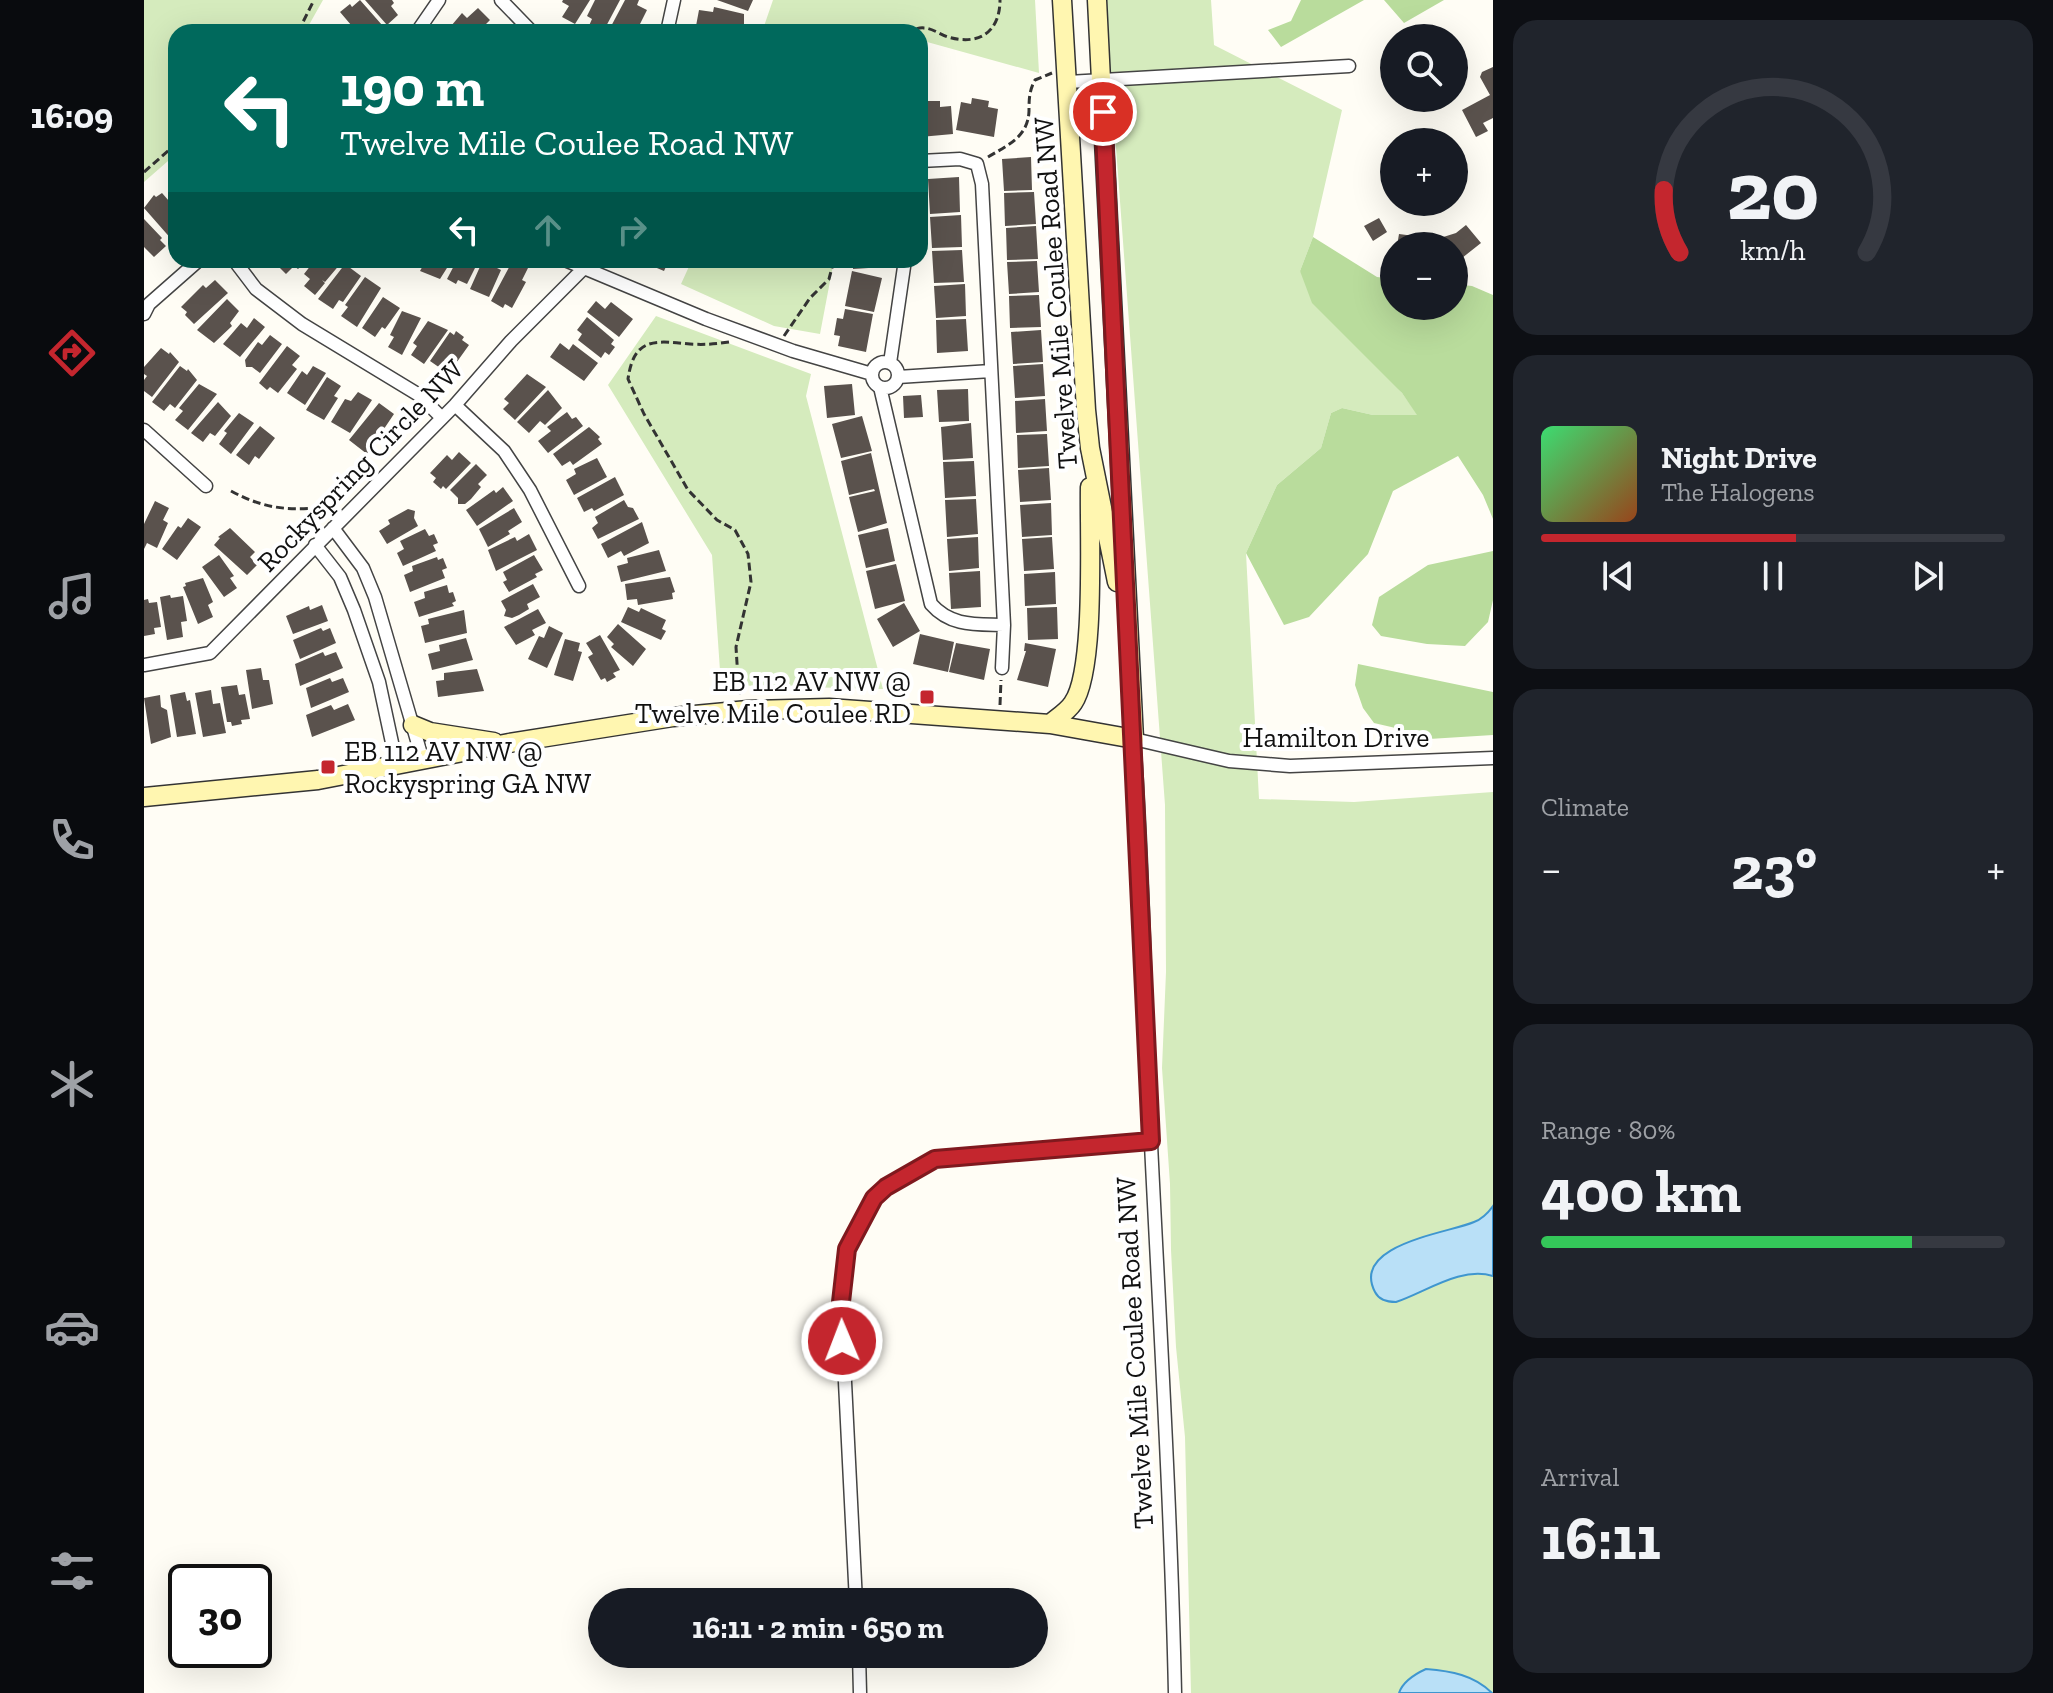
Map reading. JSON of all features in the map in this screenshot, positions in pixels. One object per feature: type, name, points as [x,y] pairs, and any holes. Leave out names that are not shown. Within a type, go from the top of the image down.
[{"type":"main road","name":"Twelve Mile Coulee Road NW","points":[[1062,0],[1090,448],[1127,628]]},
{"type":"main road","name":"Twelve Mile Coulee Road NW","points":[[1097,0],[1134,739]]},
{"type":"main road","points":[[1050,724],[1073,705],[1083,679],[1088,622],[1090,448]]},
{"type":"main road","points":[[144,797],[254,788],[673,717],[792,707],[1050,724],[1134,739]]},
{"type":"main road","points":[[413,725],[430,732],[509,743]]},
{"type":"street","points":[[422,24],[439,0]]},
{"type":"street","points":[[501,0],[524,24]]},
{"type":"street","points":[[669,24],[674,0]]},
{"type":"street","points":[[1068,76],[1102,80],[1349,66]]},
{"type":"street","points":[[928,161],[960,159],[977,164],[982,184],[1004,625],[1002,668]]},
{"type":"street","points":[[144,314],[149,304],[190,268]]},
{"type":"street","points":[[240,268],[256,289],[302,324],[419,395],[442,418]]},
{"type":"street","name":"Rockyspring Circle NW","points":[[144,665],[210,653],[455,405],[511,341],[582,268]]},
{"type":"street","points":[[595,268],[744,333],[872,374]]},
{"type":"street","points":[[890,363],[904,268]]},
{"type":"street","points":[[880,387],[892,387],[898,377],[897,369],[890,363],[878,364],[872,374],[874,382],[880,387],[931,604],[938,613],[961,624],[1004,625]]},
{"type":"street","points":[[898,377],[991,371]]},
{"type":"street","points":[[455,405],[504,451],[530,490],[579,586]]},
{"type":"street","points":[[144,430],[206,486]]},
{"type":"street","points":[[333,528],[363,568],[375,597],[423,761]]},
{"type":"street","points":[[315,545],[340,577],[354,610],[379,682],[397,766]]},
{"type":"street","name":"Hamilton Drive","points":[[1134,739],[1229,761],[1290,766],[1493,758]]},
{"type":"street","name":"Twelve Mile Coulee Road NW","points":[[1134,739],[1171,1513],[1175,1693]]},
{"type":"street","points":[[855,1588],[841,1302],[847,1249],[874,1198],[886,1187],[935,1159],[1151,1141]]},
{"type":"street","points":[[859,1668],[860,1693]]},
{"type":"path","points":[[302,24],[314,0]]},
{"type":"path","points":[[928,29],[952,38],[984,36],[999,18],[1000,0]]},
{"type":"path","points":[[977,164],[1024,133],[1029,115],[1029,94],[1035,80],[1043,75],[1068,76]]},
{"type":"path","points":[[144,172],[168,151]]},
{"type":"path","points":[[778,346],[810,298],[829,279],[832,268]]},
{"type":"path","points":[[740,711],[736,647],[751,582],[748,554],[735,530],[717,520],[688,490],[644,414],[628,379],[635,356],[642,346],[657,340],[710,345],[738,341],[744,333]]},
{"type":"path","points":[[231,491],[254,504],[293,510],[340,506]]},
{"type":"path","points":[[999,720],[1002,668]]},
{"type":"green space","points":[[144,0],[323,0],[310,24],[168,24],[168,161],[144,182]]},
{"type":"green space","points":[[773,0],[1035,0],[1039,73],[928,42],[928,24],[765,24]]},
{"type":"green space","points":[[1105,0],[1211,0],[1214,45],[1342,110],[1313,237],[1300,271],[1418,415],[1373,415],[1342,408],[1331,413],[1321,448],[1277,485],[1246,553],[1259,799],[1354,802],[1493,792],[1493,1693],[1191,1693],[1185,1437],[1176,1347],[1162,1068],[1166,972],[1165,805]]},
{"type":"green space","points":[[1301,0],[1364,0],[1281,47],[1268,30],[1291,21]]},
{"type":"green space","points":[[1384,0],[1444,0],[1404,23]]},
{"type":"green space","points":[[1313,237],[1380,277],[1380,320],[1468,320],[1468,286],[1493,295],[1493,519],[1483,495],[1458,456],[1393,491],[1368,554],[1309,617],[1284,625],[1246,553],[1277,485],[1321,448],[1331,413],[1342,408],[1373,415],[1417,415],[1402,393],[1312,303],[1300,271]]},
{"type":"green space","points":[[688,268],[832,268],[820,334],[774,326],[681,284]]},
{"type":"green space","points":[[656,316],[811,374],[806,396],[883,689],[721,685],[712,555],[608,385]]},
{"type":"green space","points":[[1493,551],[1493,600],[1488,622],[1465,646],[1427,644],[1381,636],[1372,625],[1379,597],[1428,565]]},
{"type":"green space","points":[[1358,664],[1493,692],[1493,735],[1429,739],[1417,733],[1374,723],[1363,708],[1355,685]]},
{"type":"water","points":[[1493,1206],[1493,1276],[1469,1274],[1456,1277],[1396,1302],[1389,1302],[1377,1295],[1371,1276],[1376,1262],[1389,1252],[1425,1236],[1477,1221]]},
{"type":"water","points":[[1426,1669],[1462,1675],[1492,1693],[1399,1693],[1406,1681]]},
{"type":"building","points":[[360,0],[381,24],[350,24],[340,12],[350,4],[352,7]]},
{"type":"building","points":[[365,0],[392,0],[394,3],[391,6],[398,15],[386,24]]},
{"type":"building","points":[[563,0],[590,0],[575,24],[562,17],[569,6]]},
{"type":"building","points":[[595,0],[620,0],[607,24],[590,24],[592,19],[587,16]]},
{"type":"building","points":[[625,0],[639,0],[637,5],[647,10],[640,24],[612,24]]},
{"type":"building","points":[[717,0],[753,0],[748,11]]},
{"type":"building","points":[[714,7],[744,14],[744,24],[696,24],[699,10],[713,12]]},
{"type":"building","points":[[478,8],[490,20],[486,24],[453,24],[462,13],[467,18]]},
{"type":"building","points":[[1493,67],[1493,118],[1483,123],[1488,131],[1476,137],[1463,112],[1468,112],[1468,107],[1490,95],[1480,77],[1482,72]]},
{"type":"building","points":[[972,98],[989,101],[988,107],[998,109],[994,137],[956,130],[961,102],[971,104]]},
{"type":"building","points":[[928,101],[940,101],[940,107],[951,106],[953,134],[928,136]]},
{"type":"building","points":[[1031,157],[1032,190],[1004,191],[1002,159]]},
{"type":"building","points":[[959,177],[960,212],[930,214],[928,179]]},
{"type":"building","points":[[1034,192],[1036,224],[1005,226],[1004,193]]},
{"type":"building","points":[[162,193],[168,200],[168,235],[144,208],[154,195],[156,197]]},
{"type":"building","points":[[961,215],[962,247],[932,248],[930,217]]},
{"type":"building","points":[[1379,218],[1387,232],[1380,232],[1380,236],[1373,241],[1364,226]]},
{"type":"building","points":[[144,219],[166,246],[154,257],[144,247]]},
{"type":"building","points":[[1466,225],[1481,243],[1468,253],[1468,232],[1457,232]]},
{"type":"building","points":[[1036,226],[1038,259],[1007,260],[1006,228]]},
{"type":"building","points":[[962,250],[964,282],[934,283],[932,251]]},
{"type":"building","points":[[1037,261],[1039,292],[1009,294],[1007,262]]},
{"type":"building","points":[[309,268],[337,268],[325,282],[322,280],[325,283],[315,295],[304,286],[310,279],[304,274]]},
{"type":"building","points":[[342,268],[350,268],[361,276],[343,302],[339,300],[333,309],[318,299]]},
{"type":"building","points":[[422,268],[447,268],[440,279],[420,271]]},
{"type":"building","points":[[453,268],[475,268],[467,284],[458,280],[456,284],[447,279]]},
{"type":"building","points":[[479,268],[501,270],[489,297],[470,289]]},
{"type":"building","points":[[509,268],[528,268],[522,280],[526,282],[512,308],[505,304],[503,308],[491,301]]},
{"type":"building","points":[[852,271],[882,278],[874,312],[845,306]]},
{"type":"building","points":[[365,277],[381,288],[357,327],[341,316]]},
{"type":"building","points":[[215,280],[228,293],[194,324],[181,307],[203,285],[206,288]]},
{"type":"building","points":[[965,284],[966,316],[936,318],[934,286]]},
{"type":"building","points":[[1039,295],[1041,327],[1010,328],[1009,296]]},
{"type":"building","points":[[383,297],[400,308],[375,337],[362,328]]},
{"type":"building","points":[[227,299],[239,311],[230,323],[232,326],[214,343],[197,330]]},
{"type":"building","points":[[596,301],[605,309],[611,302],[633,319],[619,337],[587,312]]},
{"type":"building","points":[[845,309],[873,314],[866,352],[838,346],[840,336],[834,335],[837,318],[843,319]]},
{"type":"building","points":[[402,311],[421,318],[402,355],[388,347],[394,337],[390,335]]},
{"type":"building","points":[[587,317],[614,340],[611,344],[615,347],[609,355],[605,352],[601,358],[578,340],[582,334],[577,330]]},
{"type":"building","points":[[254,318],[265,327],[240,357],[223,344],[241,323],[247,328]]},
{"type":"building","points":[[966,319],[968,351],[937,353],[936,320]]},
{"type":"building","points":[[428,321],[448,330],[424,364],[411,355],[417,346],[413,343]]},
{"type":"building","points":[[1041,330],[1043,362],[1013,364],[1011,332]]},
{"type":"building","points":[[456,331],[469,345],[454,366],[449,362],[443,370],[430,361],[450,332],[454,335]]},
{"type":"building","points":[[270,335],[282,344],[260,373],[246,367],[245,360],[258,342],[262,345]]},
{"type":"building","points":[[560,343],[569,350],[573,344],[598,363],[584,381],[550,357]]},
{"type":"building","points":[[287,346],[300,356],[292,365],[297,369],[278,393],[270,387],[267,390],[259,383]]},
{"type":"building","points":[[161,348],[179,362],[152,397],[144,391],[147,376],[144,367]]},
{"type":"building","points":[[1043,364],[1045,396],[1015,398],[1013,366]]},
{"type":"building","points":[[180,366],[188,369],[197,380],[175,408],[170,404],[164,411],[152,402]]},
{"type":"building","points":[[313,366],[326,373],[305,405],[287,393],[302,371],[307,375]]},
{"type":"building","points":[[527,374],[546,387],[515,420],[503,409],[509,403],[504,399]]},
{"type":"building","points":[[327,377],[341,386],[334,396],[338,398],[324,420],[306,410]]},
{"type":"building","points":[[199,384],[217,394],[188,430],[175,420],[183,411],[179,408]]},
{"type":"building","points":[[852,384],[855,415],[827,418],[824,386]]},
{"type":"building","points":[[968,389],[969,421],[939,422],[937,390]]},
{"type":"building","points":[[548,390],[562,408],[545,425],[540,421],[529,433],[517,422]]},
{"type":"building","points":[[358,392],[372,400],[350,433],[331,422],[345,399],[351,401]]},
{"type":"building","points":[[921,395],[923,417],[904,418],[903,396]]},
{"type":"building","points":[[1045,399],[1047,431],[1016,433],[1015,401]]},
{"type":"building","points":[[218,402],[231,416],[215,436],[210,433],[203,442],[191,433]]},
{"type":"building","points":[[379,403],[394,414],[367,454],[349,440]]},
{"type":"building","points":[[567,412],[583,426],[548,453],[538,441],[551,431],[547,427]]},
{"type":"building","points":[[239,413],[254,423],[231,454],[219,444],[227,433],[224,431]]},
{"type":"building","points":[[862,416],[872,451],[841,458],[832,424]]},
{"type":"building","points":[[971,423],[973,458],[943,460],[941,427]]},
{"type":"building","points":[[260,426],[275,438],[259,459],[255,456],[249,465],[236,455]]},
{"type":"building","points":[[589,427],[600,437],[598,439],[602,444],[573,465],[570,461],[562,466],[553,454]]},
{"type":"building","points":[[1047,434],[1049,466],[1018,468],[1017,435]]},
{"type":"building","points":[[459,452],[471,463],[446,489],[443,486],[441,489],[433,482],[436,478],[430,473],[447,455],[452,460]]},
{"type":"building","points":[[871,453],[887,523],[858,532],[849,497],[875,491],[849,495],[841,461]]},
{"type":"building","points":[[597,458],[607,477],[574,495],[566,480],[576,474],[574,469]]},
{"type":"building","points":[[974,461],[976,496],[945,498],[943,462]]},
{"type":"building","points":[[476,464],[487,475],[478,484],[481,487],[471,499],[465,504],[458,504],[458,498],[450,490]]},
{"type":"building","points":[[1049,468],[1051,500],[1020,502],[1018,470]]},
{"type":"building","points":[[615,477],[624,495],[594,511],[592,508],[584,512],[577,498]]},
{"type":"building","points":[[503,487],[513,501],[477,526],[466,510]]},
{"type":"building","points":[[976,499],[978,534],[947,537],[945,500]]},
{"type":"building","points":[[624,500],[639,519],[598,539],[592,528],[598,523],[595,517]]},
{"type":"building","points":[[155,501],[169,508],[163,520],[168,523],[157,548],[147,543],[144,549],[144,524]]},
{"type":"building","points":[[1051,503],[1052,535],[1022,537],[1020,505]]},
{"type":"building","points":[[514,508],[522,522],[508,531],[510,534],[488,547],[479,529]]},
{"type":"building","points":[[408,509],[415,511],[418,526],[387,544],[379,531],[390,524],[388,520]]},
{"type":"building","points":[[188,518],[201,527],[177,560],[162,549],[178,526],[181,528]]},
{"type":"building","points":[[642,522],[649,543],[624,556],[621,551],[608,558],[601,544]]},
{"type":"building","points":[[230,528],[255,552],[250,557],[257,565],[247,575],[214,545],[218,537]]},
{"type":"building","points":[[888,528],[895,561],[866,568],[858,535]]},
{"type":"building","points":[[425,529],[429,536],[434,534],[438,543],[433,545],[436,551],[403,566],[397,553],[404,549],[400,541]]},
{"type":"building","points":[[529,534],[537,550],[496,571],[488,550]]},
{"type":"building","points":[[978,537],[979,568],[949,571],[947,539]]},
{"type":"building","points":[[1052,537],[1054,569],[1024,571],[1022,539]]},
{"type":"building","points":[[659,550],[666,571],[621,582],[617,566],[628,563],[627,558]]},
{"type":"building","points":[[219,555],[234,576],[230,578],[237,588],[224,597],[202,567]]},
{"type":"building","points":[[534,555],[543,570],[535,574],[537,577],[509,592],[503,582],[507,580],[503,572]]},
{"type":"building","points":[[437,557],[438,560],[443,558],[447,568],[442,570],[445,578],[410,592],[404,575],[413,571],[412,566]]},
{"type":"building","points":[[896,564],[905,601],[875,609],[866,571]]},
{"type":"building","points":[[980,571],[981,607],[951,609],[949,573]]},
{"type":"building","points":[[1055,572],[1056,604],[1025,606],[1024,574]]},
{"type":"building","points":[[670,577],[675,592],[672,593],[673,599],[638,605],[637,599],[627,600],[625,584]]},
{"type":"building","points":[[203,578],[213,602],[208,605],[213,617],[198,624],[183,587],[185,583]]},
{"type":"building","points":[[533,584],[540,597],[527,604],[529,609],[519,615],[512,618],[504,616],[506,610],[501,601]]},
{"type":"building","points":[[447,585],[456,601],[452,603],[454,606],[419,617],[414,602],[425,598],[424,592]]},
{"type":"building","points":[[170,595],[171,598],[183,596],[187,621],[181,622],[183,637],[167,640],[160,597]]},
{"type":"building","points":[[148,599],[149,603],[157,602],[161,627],[154,628],[155,634],[144,636],[144,600]]},
{"type":"building","points":[[904,603],[920,631],[893,647],[877,619]]},
{"type":"building","points":[[322,605],[328,621],[293,634],[286,616],[309,606],[310,610]]},
{"type":"building","points":[[628,607],[639,612],[641,608],[666,620],[662,629],[666,631],[661,640],[621,622]]},
{"type":"building","points":[[1057,607],[1058,639],[1028,640],[1027,608]]},
{"type":"building","points":[[538,609],[546,623],[532,630],[535,635],[516,645],[504,627]]},
{"type":"building","points":[[464,610],[467,633],[425,643],[421,626],[429,624],[428,619]]},
{"type":"building","points":[[618,624],[646,649],[633,666],[611,647],[614,644],[607,637]]},
{"type":"building","points":[[549,626],[563,633],[547,668],[528,659],[539,636],[544,638]]},
{"type":"building","points":[[321,628],[323,631],[330,628],[336,643],[300,659],[293,640]]},
{"type":"building","points":[[920,634],[954,642],[948,672],[913,664]]},
{"type":"building","points":[[600,635],[620,670],[613,673],[616,677],[607,682],[605,678],[601,680],[588,657],[593,654],[586,643]]},
{"type":"building","points":[[466,638],[473,660],[432,670],[428,654],[440,651],[439,645]]},
{"type":"building","points":[[565,639],[580,643],[578,651],[582,652],[573,681],[554,675]]},
{"type":"building","points":[[956,643],[990,649],[984,680],[949,672]]},
{"type":"building","points":[[1025,643],[1056,649],[1048,687],[1017,680],[1026,651]]},
{"type":"building","points":[[323,652],[325,656],[336,652],[343,668],[300,686],[295,664]]},
{"type":"building","points":[[261,668],[263,680],[269,680],[273,704],[252,709],[246,670]]},
{"type":"building","points":[[477,669],[484,691],[438,697],[436,681],[444,680],[444,673]]},
{"type":"building","points":[[330,678],[332,682],[343,678],[349,692],[311,708],[306,688]]},
{"type":"building","points":[[237,685],[239,695],[245,694],[250,719],[232,726],[231,722],[227,722],[221,687]]},
{"type":"building","points":[[211,690],[213,704],[220,703],[226,733],[203,737],[195,693]]},
{"type":"building","points":[[185,692],[187,701],[190,700],[196,734],[177,737],[170,695]]},
{"type":"building","points":[[160,695],[161,707],[167,710],[171,737],[151,744],[144,698]]},
{"type":"building","points":[[348,704],[355,720],[312,737],[306,715],[331,705],[334,710]]},
{"type":"place","name":"EB 112 AV NW @ Twelve Mile Coulee RD","points":[[927,697]]},
{"type":"place","name":"EB 112 AV NW @ Rockyspring GA NW","points":[[328,767]]},
{"type":"route","points":[[842,1341],[841,1302],[847,1249],[874,1198],[886,1187],[935,1159],[1151,1141],[1139,805],[1127,628],[1123,488],[1103,112]]}]
